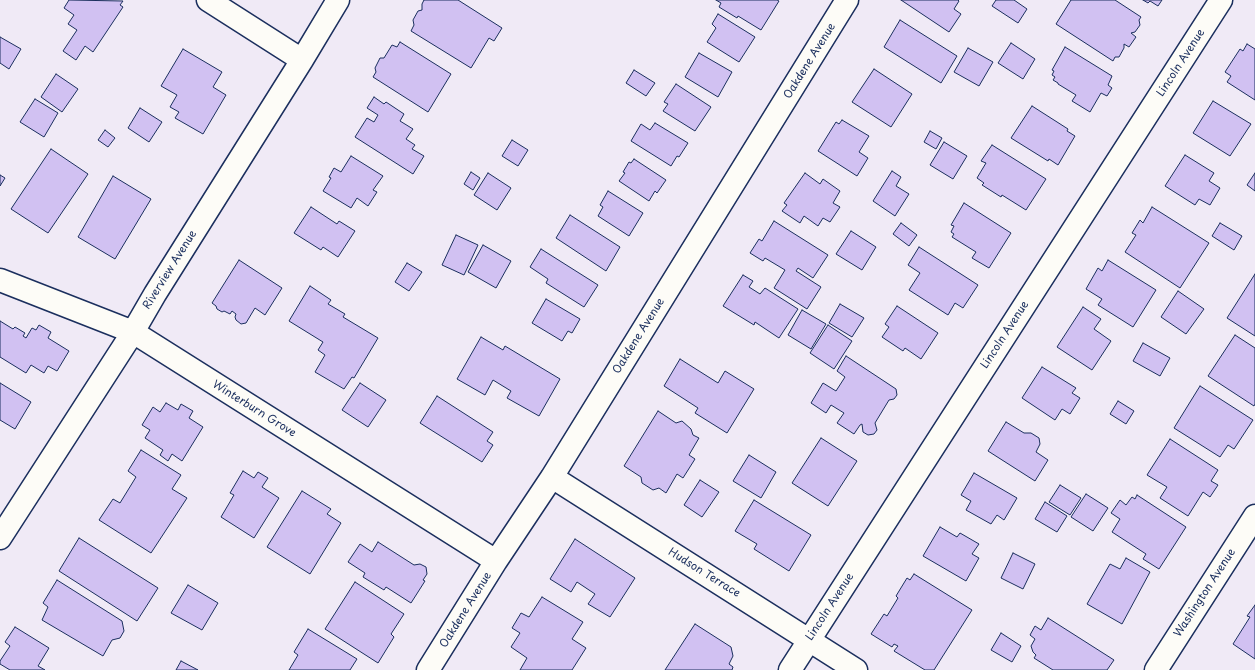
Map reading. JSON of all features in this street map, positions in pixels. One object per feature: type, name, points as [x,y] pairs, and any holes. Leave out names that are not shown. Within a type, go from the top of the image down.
[{"type":"street","points":[[208,0],[302,60]]},
{"type":"street","name":"Riverview Avenue","points":[[0,538],[133,332],[155,294],[338,0]]},
{"type":"street","name":"Oakdene Avenue","points":[[428,670],[496,561],[552,478],[847,0]]},
{"type":"street","name":"Lincoln Avenue","points":[[790,670],[1221,0]]},
{"type":"street","name":"Winterburn Grove","points":[[0,280],[133,332],[496,561]]},
{"type":"street","name":"Hudson Terrace","points":[[552,478],[856,670]]},
{"type":"street","name":"Washington Avenue","points":[[1156,670],[1255,516]]},
{"type":"building","points":[[69,0],[123,1],[120,5],[123,7],[93,52],[85,46],[76,60],[63,51],[77,30],[68,24],[74,15],[64,8]]},
{"type":"building","points":[[424,0],[458,0],[502,28],[494,41],[489,38],[471,68],[411,31],[414,25],[413,20],[418,11],[422,10]]},
{"type":"building","points":[[716,0],[779,1],[761,30],[738,16],[737,18],[719,7],[721,3]]},
{"type":"building","points":[[901,0],[958,0],[959,1],[954,9],[961,14],[949,32]]},
{"type":"building","points":[[996,0],[1014,0],[1027,9],[1018,23],[992,6]]},
{"type":"building","points":[[1071,0],[1115,0],[1141,17],[1139,20],[1140,25],[1135,32],[1131,33],[1136,37],[1129,47],[1124,44],[1124,48],[1119,57],[1115,57],[1113,61],[1056,24]]},
{"type":"building","points":[[1143,0],[1162,0],[1158,6],[1150,1],[1148,3]]},
{"type":"building","points":[[718,14],[755,37],[739,62],[707,42],[716,28],[712,24]]},
{"type":"building","points":[[900,20],[957,56],[941,83],[884,47]]},
{"type":"building","points":[[0,37],[21,49],[9,69],[0,63]]},
{"type":"building","points":[[400,42],[451,74],[428,112],[373,77],[376,72],[375,68],[380,58],[384,58],[392,45],[397,47]]},
{"type":"building","points":[[1011,43],[1035,59],[1023,79],[998,63]]},
{"type":"building","points":[[1247,44],[1255,49],[1255,100],[1227,82],[1231,76],[1225,72],[1240,49],[1243,51]]},
{"type":"building","points":[[1065,47],[1112,76],[1108,85],[1112,88],[1107,96],[1101,93],[1090,112],[1072,101],[1076,95],[1053,80],[1055,77],[1052,75],[1054,71],[1052,70]]},
{"type":"building","points":[[968,48],[993,62],[979,86],[954,72]]},
{"type":"building","points":[[183,49],[222,72],[213,87],[226,95],[203,134],[175,118],[179,112],[170,107],[177,95],[161,86]]},
{"type":"building","points":[[699,53],[732,72],[718,97],[685,77]]},
{"type":"building","points":[[874,69],[912,94],[891,127],[852,102]]},
{"type":"building","points":[[634,70],[655,83],[646,96],[626,83]]},
{"type":"building","points":[[56,74],[78,89],[62,112],[41,97]]},
{"type":"building","points":[[676,84],[711,107],[695,131],[663,111],[668,104],[664,102]]},
{"type":"building","points":[[374,97],[384,104],[386,102],[404,114],[400,121],[413,129],[406,139],[415,145],[412,149],[424,156],[413,174],[355,137],[367,118],[374,122],[378,115],[367,108]]},
{"type":"building","points":[[35,99],[58,113],[44,137],[20,122]]},
{"type":"building","points":[[1213,101],[1251,124],[1230,156],[1193,133]]},
{"type":"building","points":[[1032,106],[1068,129],[1067,131],[1075,136],[1058,165],[1049,159],[1048,161],[1011,138]]},
{"type":"building","points":[[140,108],[162,122],[149,142],[128,128]]},
{"type":"building","points":[[842,120],[869,136],[859,152],[868,158],[857,176],[818,151],[836,122],[839,124]]},
{"type":"building","points":[[655,123],[688,143],[671,166],[631,141],[641,124],[650,130]]},
{"type":"building","points":[[105,130],[115,138],[108,147],[98,140]]},
{"type":"building","points":[[930,131],[942,138],[936,149],[924,142]]},
{"type":"building","points":[[512,140],[528,150],[518,166],[502,156]]},
{"type":"building","points":[[944,142],[967,156],[953,179],[930,165]]},
{"type":"building","points":[[992,145],[1046,179],[1026,210],[982,185],[984,183],[977,178],[986,163],[981,161]]},
{"type":"building","points":[[51,149],[88,174],[48,233],[11,209]]},
{"type":"building","points":[[1185,155],[1214,173],[1209,181],[1220,188],[1210,205],[1199,199],[1195,205],[1165,186]]},
{"type":"building","points":[[351,156],[383,176],[373,190],[377,192],[368,206],[357,198],[351,208],[323,191],[331,178],[329,177],[334,168],[341,172]]},
{"type":"building","points":[[634,159],[666,180],[657,193],[655,191],[649,201],[619,181],[625,173],[623,172],[629,162],[631,163]]},
{"type":"building","points":[[892,171],[901,177],[896,186],[909,194],[895,216],[873,201]]},
{"type":"building","points":[[471,172],[480,178],[473,190],[464,184]]},
{"type":"building","points":[[488,173],[511,188],[497,210],[474,195]]},
{"type":"building","points":[[805,173],[820,184],[823,179],[840,191],[833,203],[840,207],[830,222],[823,218],[818,226],[804,216],[800,223],[782,211],[787,205],[784,203]]},
{"type":"building","points":[[1255,173],[1255,191],[1247,185]]},
{"type":"building","points":[[0,175],[5,178],[0,186]]},
{"type":"building","points":[[113,176],[151,199],[115,259],[78,237]]},
{"type":"building","points":[[608,191],[643,213],[629,236],[598,216],[603,207],[600,205]]},
{"type":"building","points":[[964,203],[1011,233],[989,268],[972,258],[976,252],[952,237],[954,234],[951,232],[954,226],[951,225]]},
{"type":"building","points":[[311,207],[337,224],[339,221],[355,231],[338,257],[323,247],[321,250],[294,233]]},
{"type":"building","points":[[1152,207],[1209,243],[1180,288],[1125,252],[1136,235],[1132,233],[1140,220],[1143,223]]},
{"type":"building","points":[[570,215],[620,247],[606,271],[556,238]]},
{"type":"building","points":[[774,221],[828,255],[813,278],[798,268],[796,271],[821,287],[807,309],[774,288],[785,270],[765,258],[763,261],[750,253],[759,239],[762,241]]},
{"type":"building","points":[[901,223],[917,235],[909,246],[893,234]]},
{"type":"building","points":[[1220,223],[1242,236],[1234,250],[1212,236]]},
{"type":"building","points":[[851,231],[876,247],[862,270],[836,254]]},
{"type":"building","points":[[456,235],[478,245],[464,275],[442,265]]},
{"type":"building","points":[[483,245],[511,261],[496,288],[468,272]]},
{"type":"building","points":[[919,247],[978,285],[963,308],[955,303],[948,315],[909,290],[920,273],[908,265]]},
{"type":"building","points":[[541,249],[598,285],[584,307],[546,283],[548,279],[530,267]]},
{"type":"building","points":[[239,260],[282,288],[265,315],[255,308],[246,323],[241,324],[236,320],[236,314],[232,311],[230,314],[224,311],[222,312],[212,303]]},
{"type":"building","points":[[1108,260],[1156,290],[1133,327],[1098,305],[1102,299],[1086,289],[1098,268],[1102,271]]},
{"type":"building","points":[[407,263],[422,272],[409,291],[395,282]]},
{"type":"building","points":[[1255,274],[1255,336],[1227,318]]},
{"type":"building","points":[[743,275],[753,281],[749,287],[760,294],[765,288],[798,309],[779,338],[755,322],[754,325],[723,306]]},
{"type":"building","points":[[310,286],[331,300],[328,304],[345,314],[343,317],[378,338],[354,378],[352,377],[344,389],[315,372],[325,355],[318,350],[323,342],[289,321]]},
{"type":"building","points":[[1178,291],[1204,309],[1186,334],[1161,317]]},
{"type":"building","points":[[546,299],[580,319],[572,333],[568,331],[562,341],[532,323]]},
{"type":"building","points":[[840,304],[864,318],[852,337],[829,323]]},
{"type":"building","points":[[897,306],[938,333],[921,359],[905,348],[903,351],[882,337],[889,327],[885,324]]},
{"type":"building","points":[[1083,307],[1101,319],[1094,329],[1111,341],[1092,370],[1057,347]]},
{"type":"building","points":[[802,310],[826,324],[811,349],[788,335]]},
{"type":"building","points":[[0,321],[13,329],[15,327],[25,333],[23,336],[26,338],[32,328],[36,330],[39,325],[51,332],[48,338],[69,351],[57,371],[48,366],[44,373],[31,365],[26,373],[0,357]]},
{"type":"building","points":[[828,325],[852,341],[834,369],[810,353]]},
{"type":"building","points":[[1235,335],[1255,348],[1254,406],[1208,376]]},
{"type":"building","points":[[481,337],[503,350],[505,346],[560,379],[539,416],[507,398],[511,391],[493,380],[485,395],[457,379]]},
{"type":"building","points":[[1143,343],[1170,358],[1160,376],[1133,361]]},
{"type":"building","points":[[846,356],[896,389],[897,395],[894,399],[889,400],[875,423],[877,430],[874,434],[868,435],[863,432],[862,424],[854,434],[837,423],[844,413],[831,405],[826,413],[811,403],[823,383],[836,391],[845,377],[837,371]]},
{"type":"building","points":[[680,359],[718,383],[725,371],[754,389],[727,433],[695,413],[698,408],[664,386]]},
{"type":"building","points":[[1042,367],[1076,388],[1072,393],[1080,398],[1070,414],[1062,409],[1055,420],[1022,398]]},
{"type":"building","points":[[0,383],[31,402],[15,429],[0,420]]},
{"type":"building","points":[[360,383],[386,400],[368,427],[342,410]]},
{"type":"building","points":[[1200,386],[1253,420],[1234,449],[1228,445],[1220,457],[1174,428]]},
{"type":"building","points":[[437,396],[493,432],[487,441],[493,445],[482,462],[420,423]]},
{"type":"building","points":[[1118,401],[1134,411],[1126,424],[1110,414]]},
{"type":"building","points":[[166,403],[178,410],[181,404],[193,411],[189,418],[203,427],[182,461],[172,454],[168,461],[160,455],[163,450],[145,438],[150,430],[142,425],[153,407],[160,412]]},
{"type":"building","points":[[658,411],[676,423],[682,421],[691,429],[693,435],[699,438],[689,455],[695,459],[683,478],[677,474],[666,493],[659,488],[653,490],[642,483],[641,477],[624,466]]},
{"type":"building","points":[[1006,422],[1024,433],[1031,433],[1039,438],[1040,444],[1036,452],[1048,460],[1035,481],[988,451]]},
{"type":"building","points":[[821,438],[857,461],[828,506],[792,483]]},
{"type":"building","points":[[1170,439],[1218,470],[1211,481],[1218,485],[1210,497],[1203,492],[1188,516],[1160,498],[1167,487],[1147,475]]},
{"type":"building","points":[[141,450],[181,475],[172,489],[187,498],[151,553],[99,520],[113,499],[120,503],[136,477],[128,471]]},
{"type":"building","points":[[749,455],[776,472],[761,498],[733,481]]},
{"type":"building","points":[[243,471],[254,478],[258,472],[268,478],[262,487],[279,498],[254,538],[221,517],[234,495],[230,493]]},
{"type":"building","points":[[974,473],[1017,498],[1004,520],[997,515],[991,524],[966,510],[971,501],[961,495]]},
{"type":"building","points":[[700,480],[719,492],[702,517],[684,505]]},
{"type":"building","points":[[1060,485],[1081,498],[1070,515],[1049,502]]},
{"type":"building","points":[[302,491],[331,509],[327,514],[341,523],[310,574],[267,547]]},
{"type":"building","points":[[1086,494],[1108,508],[1093,531],[1071,517]]},
{"type":"building","points":[[1137,495],[1186,527],[1159,569],[1143,559],[1146,554],[1112,532],[1120,519],[1111,513],[1120,500],[1126,505],[1132,497],[1135,499]]},
{"type":"building","points":[[754,500],[811,535],[789,571],[754,549],[757,544],[735,531]]},
{"type":"building","points":[[1045,502],[1067,516],[1057,532],[1035,519]]},
{"type":"building","points":[[940,527],[957,537],[960,533],[979,544],[972,554],[979,558],[966,581],[923,556]]},
{"type":"building","points":[[79,538],[158,588],[137,621],[59,571]]},
{"type":"building","points":[[575,539],[635,578],[610,617],[588,604],[595,594],[577,582],[571,592],[550,579]]},
{"type":"building","points":[[378,542],[414,565],[420,564],[426,567],[427,574],[423,580],[425,581],[411,603],[386,587],[384,590],[363,577],[365,573],[348,562],[360,544],[372,552]]},
{"type":"building","points":[[1013,553],[1035,564],[1023,589],[1001,578]]},
{"type":"building","points":[[1126,558],[1150,572],[1122,624],[1087,604],[1110,564],[1120,569]]},
{"type":"building","points":[[914,574],[972,610],[934,670],[925,670],[894,651],[898,646],[894,644],[892,647],[871,634],[884,614],[887,616],[898,598],[896,596],[907,578],[910,580]]},
{"type":"building","points":[[57,580],[122,621],[124,631],[120,638],[112,640],[103,656],[42,620],[48,607],[43,603]]},
{"type":"building","points":[[355,582],[404,614],[391,634],[394,637],[378,663],[325,629]]},
{"type":"building","points":[[188,585],[218,603],[202,630],[171,613]]},
{"type":"building","points":[[542,597],[583,622],[572,639],[586,648],[572,670],[520,670],[527,658],[511,647],[520,633],[512,628],[521,613],[529,617]]},
{"type":"building","points":[[1255,605],[1255,659],[1233,644],[1250,617],[1247,616]]},
{"type":"building","points":[[1048,618],[1114,660],[1107,670],[1053,670],[1034,658],[1036,655],[1031,646],[1035,639],[1030,635],[1035,626],[1041,630]]},
{"type":"building","points":[[695,624],[731,647],[733,656],[729,664],[733,667],[732,670],[665,670]]},
{"type":"building","points":[[15,627],[49,648],[38,666],[45,670],[10,670],[0,664],[0,661],[10,646],[5,642]]},
{"type":"building","points":[[308,629],[357,659],[350,670],[289,670],[298,655],[294,652]]},
{"type":"building","points":[[1001,633],[1021,646],[1012,662],[991,650]]},
{"type":"building","points":[[181,661],[198,670],[176,670]]}]
